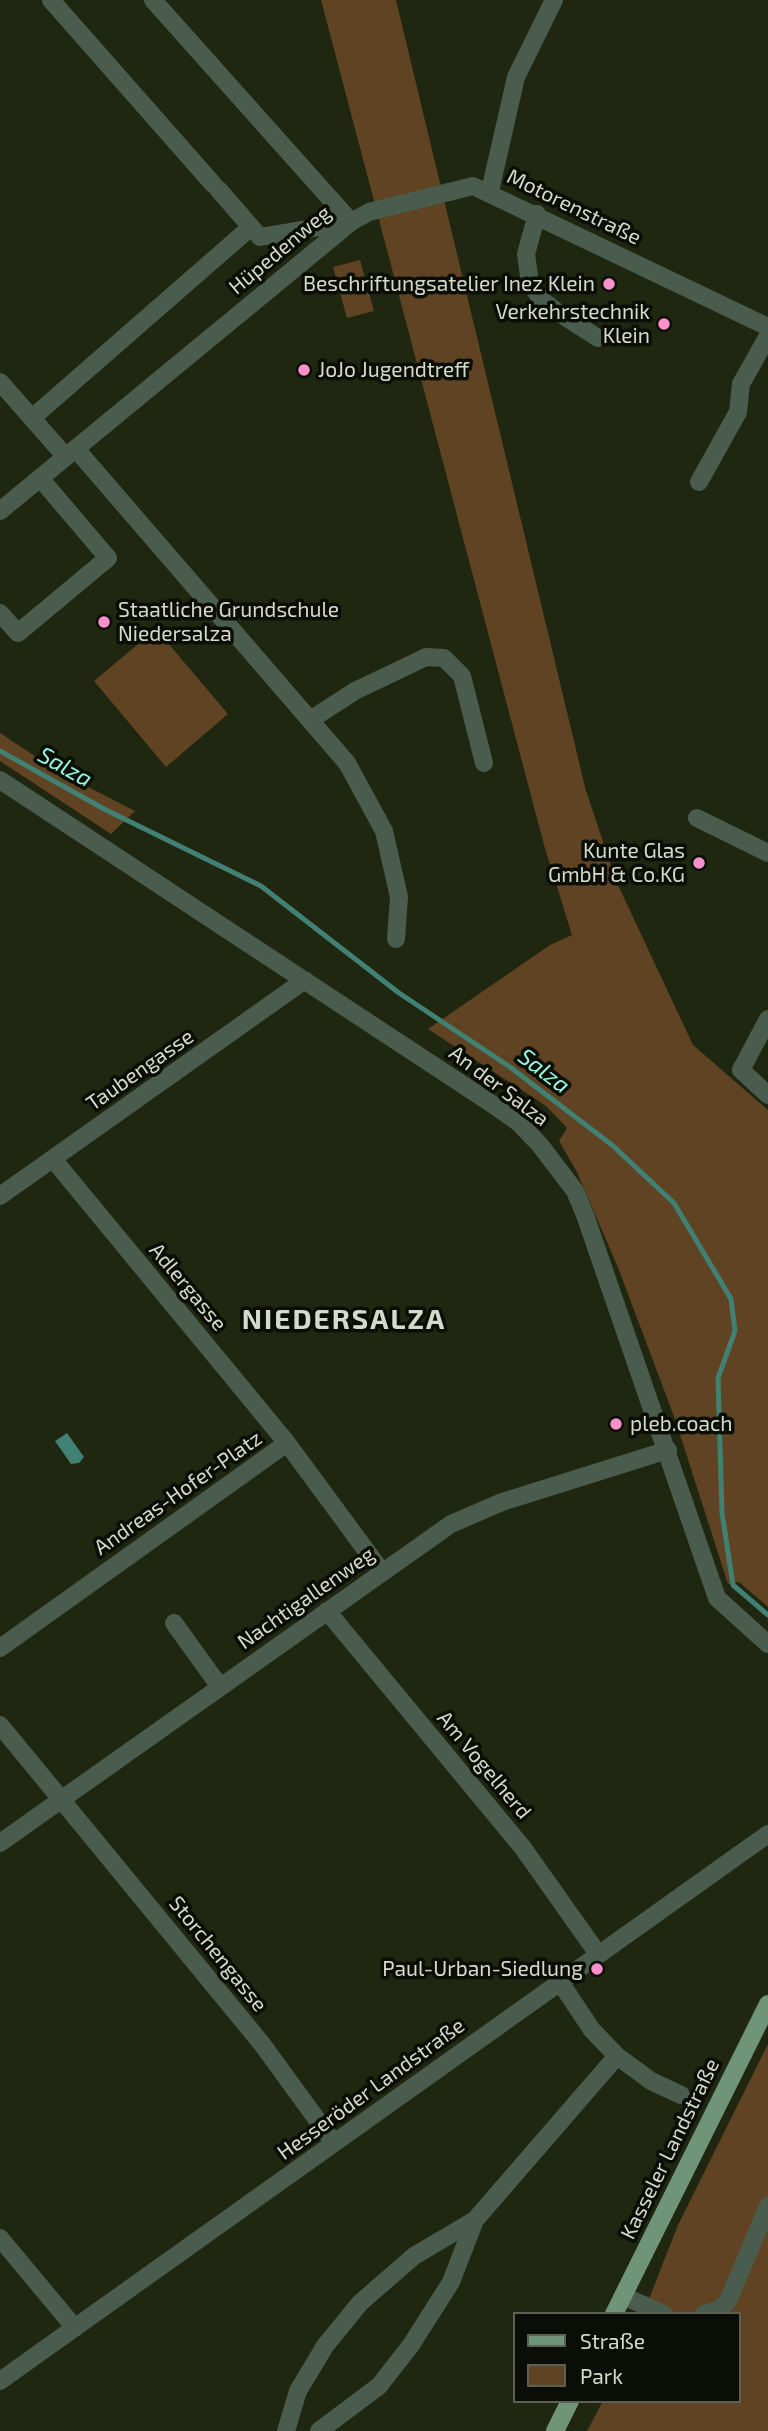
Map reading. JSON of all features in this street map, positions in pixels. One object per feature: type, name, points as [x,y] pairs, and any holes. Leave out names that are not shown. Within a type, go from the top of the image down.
[{"type":"main road","name":"Kasseler Landstraße","points":[[615,2312],[768,2004]]},
{"type":"main road","points":[[555,2431],[569,2403]]},
{"type":"street","points":[[51,0],[260,237],[351,222]]},
{"type":"street","name":"Hüpedenweg","points":[[0,511],[351,222],[153,0]]},
{"type":"street","points":[[490,191],[516,76],[554,0]]},
{"type":"street","name":"Motorenstraße","points":[[351,222],[369,212],[473,186],[490,191],[768,327]]},
{"type":"street","points":[[537,214],[526,254],[530,283],[541,299],[598,338]]},
{"type":"street","points":[[32,418],[251,227]]},
{"type":"street","points":[[699,482],[738,412],[741,384],[768,335]]},
{"type":"street","points":[[0,382],[32,418],[71,453],[347,763],[384,831],[399,897],[396,939]]},
{"type":"street","points":[[0,613],[19,633],[108,558],[40,478]]},
{"type":"street","points":[[310,720],[355,691],[426,657],[444,658],[462,676],[484,763]]},
{"type":"street","name":"An der Salza","points":[[0,780],[519,1123],[560,1169],[585,1215],[717,1598],[768,1644]]},
{"type":"street","points":[[697,818],[768,853]]},
{"type":"street","name":"Taubengasse","points":[[0,1196],[305,980]]},
{"type":"street","points":[[768,1019],[741,1070],[768,1095]]},
{"type":"street","name":"Adlergasse","points":[[53,1160],[288,1443]]},
{"type":"street","name":"Andreas-Hofer-Platz","points":[[0,1648],[288,1443],[382,1572]]},
{"type":"street","name":"Nachtigallenweg","points":[[0,1843],[382,1572],[461,1520],[502,1502],[668,1450]]},
{"type":"street","name":"Am Vogelherd","points":[[327,1611],[523,1848],[598,1954]]},
{"type":"street","points":[[174,1623],[220,1687]]},
{"type":"street","points":[[0,1725],[62,1799]]},
{"type":"street","name":"Storchengasse","points":[[62,1799],[262,2044],[334,2143]]},
{"type":"street","name":"Hesseröder Landstraße","points":[[0,2381],[768,1834]]},
{"type":"street","points":[[560,1982],[592,2031],[617,2056],[651,2081],[681,2095]]},
{"type":"street","points":[[286,2431],[298,2391],[325,2346],[360,2303],[414,2256],[475,2220],[617,2056]]},
{"type":"street","points":[[710,2312],[720,2309],[728,2301],[768,2206]]},
{"type":"street","points":[[319,2431],[379,2386],[411,2345],[451,2282],[475,2220]]},
{"type":"street","points":[[0,2238],[75,2328]]},
{"type":"street","points":[[623,2296],[659,2312]]},
{"type":"green space","points":[[321,0],[396,0],[586,791],[617,883],[693,1045],[768,1110],[768,1607],[739,1582],[728,1584],[675,1419],[619,1270],[577,1172],[559,1141],[567,1128],[546,1106],[428,1029],[550,945],[572,935],[544,845]]},
{"type":"green space","points":[[360,260],[374,311],[347,318],[333,267]]},
{"type":"green space","points":[[156,629],[228,714],[166,767],[94,681]]},
{"type":"green space","points":[[0,733],[59,772],[135,811],[111,834],[0,761]]},
{"type":"green space","points":[[768,2044],[768,2431],[587,2431],[602,2403],[740,2403],[740,2312],[644,2312],[678,2225]]},
{"type":"water","points":[[67,1433],[84,1457],[79,1463],[71,1464],[55,1441]]},
{"type":"waterway","name":"Salza","points":[[0,751],[104,809],[261,886],[399,993],[510,1067],[612,1145],[674,1203],[731,1299],[735,1331],[718,1378],[722,1513],[733,1585],[768,1615]]},
{"type":"place","name":"Beschriftungsatelier Inez Klein","points":[[609,284]]},
{"type":"place","name":"Verkehrstechnik Klein","points":[[664,324]]},
{"type":"place","name":"JoJo Jugendtreff","points":[[304,370]]},
{"type":"place","name":"Staatliche Grundschule Niedersalza","points":[[104,622]]},
{"type":"place","name":"Kunte Glas GmbH & Co.KG","points":[[699,863]]},
{"type":"place","name":"pleb.coach","points":[[616,1424]]},
{"type":"place","name":"Paul-Urban-Siedlung","points":[[597,1969]]},
{"type":"district","name":"NIEDERSALZA","points":[[344,1320]]}]
